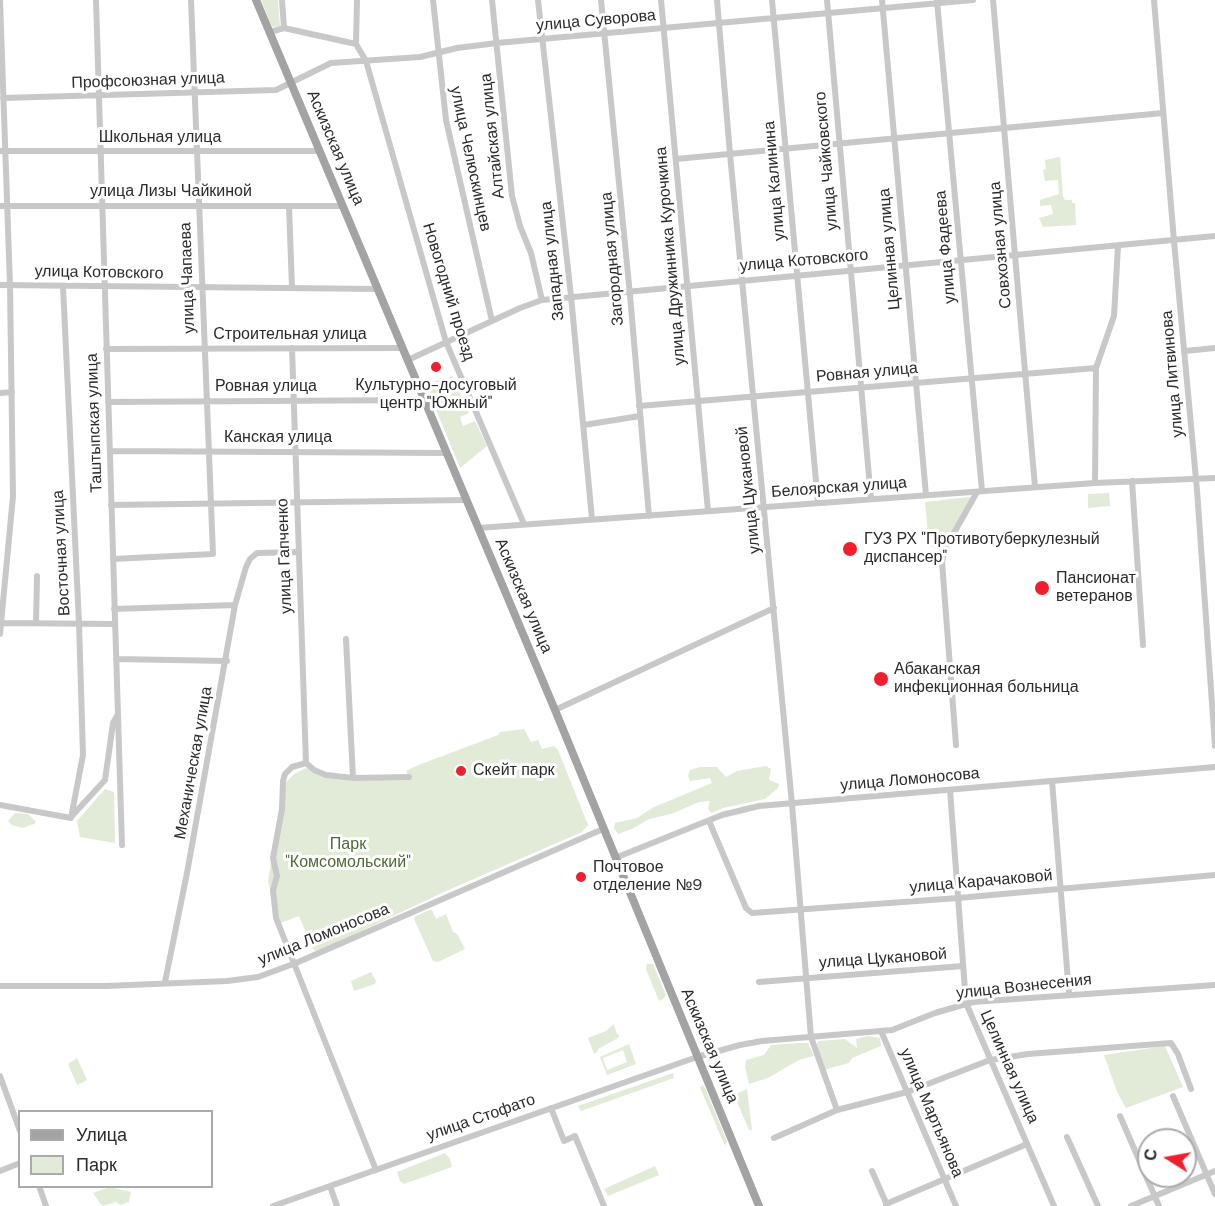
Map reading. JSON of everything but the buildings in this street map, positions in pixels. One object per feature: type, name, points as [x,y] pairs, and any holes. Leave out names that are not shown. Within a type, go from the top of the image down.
[{"type":"main road","name":"Аскизская улица","points":[[256,0],[555,710],[759,1206]]},
{"type":"street","points":[[0,0],[3,206],[10,285],[13,496],[0,634]]},
{"type":"street","name":"Таштыпская улица","points":[[96,0],[122,845]]},
{"type":"street","name":"улица Чапаева","points":[[113,559],[213,554],[191,0]]},
{"type":"street","points":[[282,0],[284,28]]},
{"type":"street","points":[[357,0],[356,44],[366,61]]},
{"type":"street","name":"улица Челюскинцев","points":[[433,0],[446,120],[492,321]]},
{"type":"street","name":"Алтайская улица","points":[[492,0],[512,196],[520,226],[531,253],[542,300]]},
{"type":"street","name":"Западная улица","points":[[538,0],[571,296],[592,519]]},
{"type":"street","name":"Загородная улица","points":[[601,0],[630,291],[649,516]]},
{"type":"street","name":"улица Дружинника Курочкина","points":[[661,0],[708,511]]},
{"type":"street","name":"улица Цукановой","points":[[717,0],[792,804],[811,1037],[837,1110]]},
{"type":"street","name":"улица Калинина","points":[[772,0],[818,502]]},
{"type":"street","name":"улица Чайковского","points":[[827,0],[871,499]]},
{"type":"street","name":"Целинная улица","points":[[882,0],[926,495]]},
{"type":"street","name":"улица Суворова","points":[[291,83],[331,63],[420,57],[457,48],[497,43],[973,0]]},
{"type":"street","name":"Совхозная улица","points":[[993,0],[1035,488]]},
{"type":"street","name":"улица Литвинова","points":[[1154,0],[1196,478],[1215,746]]},
{"type":"street","name":"улица Фадеева","points":[[938,2],[980,492]]},
{"type":"street","points":[[270,32],[284,28],[356,44]]},
{"type":"street","name":"Новогодний проезд","points":[[366,61],[446,342],[524,524]]},
{"type":"street","name":"Профсоюзная улица","points":[[2,95],[99,96],[276,90],[291,83]]},
{"type":"street","points":[[676,159],[1163,113]]},
{"type":"street","name":"Школьная улица","points":[[2,152],[320,151]]},
{"type":"street","name":"улица Лизы Чайкиной","points":[[3,206],[343,206]]},
{"type":"street","points":[[289,206],[292,288]]},
{"type":"street","name":"улица Котовского","points":[[408,360],[542,300],[1215,236]]},
{"type":"street","points":[[1095,483],[1096,368],[1114,316],[1118,246]]},
{"type":"street","name":"улица Котовского","points":[[0,285],[378,289]]},
{"type":"street","name":"Восточная улица","points":[[63,286],[83,755],[71,818]]},
{"type":"street","name":"улица Гапченко","points":[[292,348],[306,763]]},
{"type":"street","name":"Строительная улица","points":[[106,349],[402,348]]},
{"type":"street","points":[[1185,351],[1215,348]]},
{"type":"street","name":"Ровная улица","points":[[639,406],[1096,368]]},
{"type":"street","points":[[0,393],[12,392]]},
{"type":"street","name":"Ровная улица","points":[[108,402],[425,400]]},
{"type":"street","points":[[584,425],[640,416]]},
{"type":"street","name":"Канская улица","points":[[110,451],[447,453]]},
{"type":"street","name":"Белоярская улица","points":[[478,528],[1095,483],[1215,478]]},
{"type":"street","points":[[1132,481],[1143,645]]},
{"type":"street","points":[[956,745],[943,555],[980,492]]},
{"type":"street","points":[[111,506],[467,500]]},
{"type":"street","name":"Механическая улица","points":[[165,982],[235,605],[246,567],[257,553],[299,552]]},
{"type":"street","points":[[36,623],[37,576]]},
{"type":"street","points":[[114,609],[235,605]]},
{"type":"street","points":[[555,710],[774,608]]},
{"type":"street","points":[[1,622],[115,624]]},
{"type":"street","points":[[346,639],[353,778]]},
{"type":"street","points":[[116,659],[226,660]]},
{"type":"street","points":[[0,805],[71,818],[105,780],[113,723],[118,715]]},
{"type":"street","points":[[376,1170],[296,963],[282,937],[276,918],[273,890],[277,876],[273,858],[282,809],[283,781],[285,774],[292,767],[306,763],[314,770],[326,775],[353,778],[409,777]]},
{"type":"street","name":"улица Ломоносова","points":[[615,858],[742,809],[1215,767]]},
{"type":"street","points":[[1052,782],[1069,994]]},
{"type":"street","name":"Целинная улица","points":[[950,790],[966,1004],[1054,1206]]},
{"type":"street","name":"улица Карачаковой","points":[[709,821],[748,912],[958,898],[1215,875]]},
{"type":"street","name":"улица Ломоносова","points":[[0,986],[106,986],[227,981],[258,977],[296,963],[603,830]]},
{"type":"street","name":"улица Цукановой","points":[[759,982],[963,966]]},
{"type":"street","name":"улица Вознесения","points":[[697,1057],[740,1045],[892,1030],[966,1004],[1069,994],[1215,985]]},
{"type":"street","name":"улица Мартьянова","points":[[881,1031],[956,1206]]},
{"type":"street","points":[[774,1138],[837,1110],[907,1092],[990,1060],[1028,1054],[1171,1043],[1178,1054],[1191,1089]]},
{"type":"street","name":"улица Стофато","points":[[273,1206],[697,1057]]},
{"type":"street","points":[[0,1077],[18,1126]]},
{"type":"street","points":[[1173,1096],[1215,1194]]},
{"type":"street","points":[[551,1108],[564,1141],[575,1137],[604,1206]]},
{"type":"street","points":[[1120,1116],[1159,1206]]},
{"type":"street","points":[[1067,1137],[1098,1206]]},
{"type":"street","points":[[872,1171],[887,1205],[1027,1144]]},
{"type":"street","points":[[0,1171],[18,1164]]},
{"type":"street","points":[[1131,1206],[1215,1171]]},
{"type":"street","points":[[330,1186],[337,1206]]},
{"type":"street","points":[[40,1188],[46,1206]]},
{"type":"green space","points":[[261,0],[278,0],[280,26],[272,27]]},
{"type":"green space","points":[[1060,157],[1063,196],[1065,200],[1072,200],[1072,203],[1075,203],[1076,225],[1043,227],[1039,218],[1053,214],[1051,205],[1040,206],[1040,200],[1059,194],[1058,180],[1045,181],[1043,170],[1046,169],[1045,160]]},
{"type":"green space","points":[[451,376],[462,397],[450,404],[464,399],[469,413],[460,417],[463,426],[475,421],[487,446],[460,468],[426,385],[441,379],[442,382]]},
{"type":"green space","points":[[1109,493],[1110,506],[1088,508],[1088,494]]},
{"type":"green space","points":[[971,498],[945,546],[941,549],[929,546],[925,502]]},
{"type":"green space","name":"Парк \"Комсомольский\"","points":[[524,729],[531,742],[538,740],[542,749],[554,746],[558,750],[588,825],[582,832],[446,891],[317,952],[313,949],[299,916],[280,923],[268,882],[279,808],[286,782],[294,774],[306,768],[327,778],[354,781],[410,779],[406,771],[416,766],[498,735],[500,732]]},
{"type":"green space","points":[[766,766],[771,769],[769,780],[779,784],[778,788],[765,799],[723,808],[711,813],[708,808],[710,801],[699,802],[671,814],[649,819],[618,834],[614,828],[615,823],[637,818],[654,807],[712,783],[710,778],[690,781],[688,776],[690,770],[700,767],[717,767],[726,777],[737,771]]},
{"type":"green space","points":[[105,789],[114,792],[115,843],[80,837],[77,821]]},
{"type":"green space","points":[[15,813],[28,814],[36,822],[22,828],[12,825],[8,821]]},
{"type":"green space","points":[[432,910],[436,919],[446,914],[453,932],[457,934],[465,949],[438,962],[433,961],[414,919]]},
{"type":"green space","points":[[647,964],[653,964],[666,995],[659,1001],[646,969]]},
{"type":"green space","points":[[371,972],[376,981],[375,984],[354,991],[351,981]]},
{"type":"green space","points":[[614,1024],[618,1038],[598,1049],[594,1054],[588,1038],[606,1031]]},
{"type":"green space","points":[[868,1036],[880,1038],[881,1046],[852,1058],[849,1063],[823,1070],[817,1043],[819,1041],[845,1039],[857,1048],[856,1039]]},
{"type":"green space","points":[[808,1043],[814,1056],[799,1060],[768,1078],[749,1084],[745,1067],[746,1060],[764,1055],[771,1045]]},
{"type":"green space","points":[[629,1044],[636,1064],[607,1075],[600,1057]],"holes":[[[623,1050],[627,1062],[607,1070],[603,1058]]]},
{"type":"green space","points":[[1165,1046],[1183,1087],[1126,1108],[1118,1094],[1104,1055]]},
{"type":"green space","points":[[77,1058],[87,1080],[77,1085],[68,1064]]},
{"type":"green space","points":[[673,1073],[674,1078],[581,1111],[578,1106]]},
{"type":"green space","points":[[702,1085],[727,1141],[726,1145],[700,1088]]},
{"type":"green space","points":[[747,1089],[752,1130],[749,1130],[734,1095]]},
{"type":"green space","points":[[434,1128],[456,1130],[454,1136],[430,1140],[424,1133]]},
{"type":"green space","points":[[445,1153],[452,1167],[404,1184],[400,1181],[397,1172]]},
{"type":"green space","points":[[655,1166],[659,1175],[608,1196],[604,1189]]},
{"type":"green space","points":[[107,1188],[131,1192],[129,1202],[120,1205],[116,1202],[102,1206],[93,1193]]},
{"type":"place","name":"Культурно-досуговый центр \"Южный\"","points":[[436,367]]},
{"type":"place","name":"ГУЗ РХ \"Противотуберкулезный диспансер\"","points":[[850,549]]},
{"type":"place","name":"Пансионат ветеранов","points":[[1042,588]]},
{"type":"place","name":"Абаканская инфекционная больница","points":[[881,679]]},
{"type":"place","name":"Скейт парк","points":[[461,771]]},
{"type":"place","name":"Почтовое отделение №9","points":[[581,877]]}]
